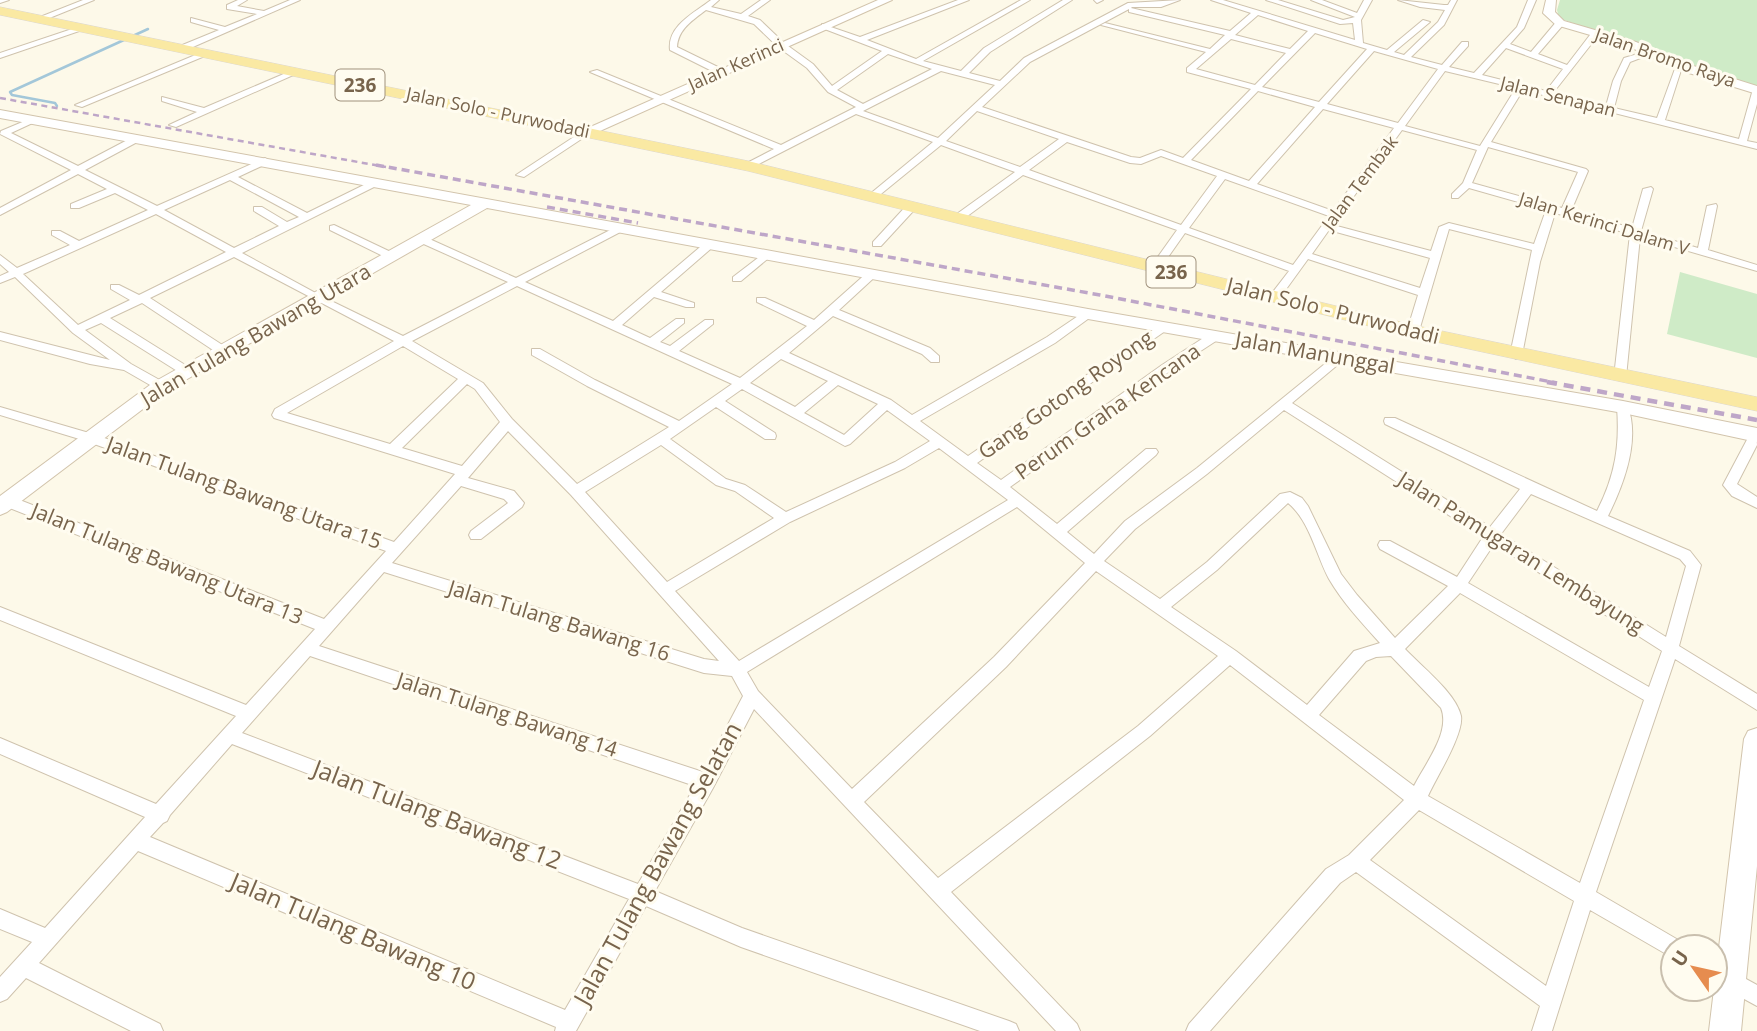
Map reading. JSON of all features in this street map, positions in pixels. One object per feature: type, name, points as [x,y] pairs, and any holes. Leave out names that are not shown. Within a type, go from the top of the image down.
[{"type":"main road","name":"Jalan Solo - Purwodadi","points":[[0,11],[748,166],[1413,331],[1757,404]]},
{"type":"street","points":[[0,1],[5,0]]},
{"type":"street","points":[[39,19],[90,0]]},
{"type":"street","points":[[243,0],[230,7],[265,13]]},
{"type":"street","points":[[183,48],[296,0]]},
{"type":"street","points":[[715,0],[674,34],[672,46],[721,72]]},
{"type":"street","points":[[714,23],[738,16],[766,0]]},
{"type":"street","name":"Jalan Kerinci","points":[[586,132],[887,0]]},
{"type":"street","points":[[943,0],[953,5]]},
{"type":"street","points":[[860,40],[965,0]]},
{"type":"street","points":[[916,62],[1026,0]]},
{"type":"street","points":[[963,74],[987,50],[1068,0]]},
{"type":"street","points":[[873,196],[939,142],[1027,60],[1131,5],[1161,5],[1175,0]]},
{"type":"street","name":"Jalan Senapan","points":[[1215,0],[1371,49],[1757,146]]},
{"type":"street","points":[[1230,5],[1239,0]]},
{"type":"street","points":[[1270,0],[1284,2],[1343,22]]},
{"type":"street","points":[[1315,0],[1358,18]]},
{"type":"street","points":[[1359,45],[1358,18],[1368,0]]},
{"type":"street","points":[[1402,0],[1428,8],[1453,4]]},
{"type":"street","points":[[1476,76],[1520,28],[1532,0]]},
{"type":"street","points":[[1533,55],[1560,23],[1549,13],[1551,0]]},
{"type":"street","points":[[1284,2],[1259,14],[1229,35],[1191,70],[1401,127],[1583,171],[1565,213]]},
{"type":"street","points":[[1405,58],[1441,23],[1453,4]]},
{"type":"street","points":[[705,8],[757,22],[781,46],[810,66],[831,90],[859,109],[939,142],[1294,269]]},
{"type":"street","points":[[1131,9],[1291,52]]},
{"type":"street","points":[[1324,34],[1343,22],[1358,18]]},
{"type":"street","points":[[194,20],[226,30]]},
{"type":"street","points":[[1388,53],[1426,22]]},
{"type":"street","name":"Jalan Bromo Raya","points":[[1560,23],[1632,44],[1680,66],[1757,90]]},
{"type":"street","points":[[1105,25],[1210,51]]},
{"type":"street","points":[[825,26],[916,62],[1002,84]]},
{"type":"street","points":[[0,56],[84,28]]},
{"type":"street","points":[[1184,162],[1312,31]]},
{"type":"street","points":[[1547,95],[1596,33]]},
{"type":"street","name":"Jalan Tembak","points":[[1275,297],[1443,68],[1465,44]]},
{"type":"street","points":[[1505,45],[1568,68]]},
{"type":"street","points":[[1250,186],[1371,49]]},
{"type":"street","points":[[831,90],[887,51]]},
{"type":"street","points":[[1609,110],[1627,60],[1648,52]]},
{"type":"street","points":[[79,105],[208,53]]},
{"type":"street","points":[[1660,122],[1680,66]]},
{"type":"street","points":[[748,166],[940,68]]},
{"type":"street","points":[[173,125],[296,72]]},
{"type":"street","points":[[594,72],[780,148]]},
{"type":"street","points":[[1455,196],[1466,184],[1484,147],[1520,88]]},
{"type":"street","points":[[1742,143],[1757,90]]},
{"type":"street","points":[[165,99],[204,111]]},
{"type":"street","points":[[976,108],[1135,161],[1158,152],[1335,215]]},
{"type":"street","name":"Jalan Manunggal","points":[[0,114],[377,181],[1088,314],[1623,407],[1757,434]]},
{"type":"street","points":[[2,134],[35,120]]},
{"type":"street","points":[[521,175],[586,132]]},
{"type":"street","points":[[2,134],[158,211],[467,377],[494,403],[507,422],[576,491],[737,670],[752,696],[1070,1031]]},
{"type":"street","points":[[0,212],[138,138]]},
{"type":"street","points":[[958,218],[1066,138]]},
{"type":"street","points":[[0,280],[265,161]]},
{"type":"street","points":[[1155,268],[1222,176]]},
{"type":"street","points":[[231,177],[305,216]]},
{"type":"street","points":[[77,330],[377,181]]},
{"type":"street","name":"Jalan Kerinci Dalam V","points":[[1466,184],[1635,235],[1757,268]]},
{"type":"street","points":[[1620,377],[1635,235],[1648,188]]},
{"type":"street","points":[[75,206],[115,189]]},
{"type":"street","name":"Jalan Tulang Bawang Utara","points":[[4,504],[161,386],[487,202]]},
{"type":"street","points":[[1702,253],[1712,205]]},
{"type":"street","points":[[877,244],[912,206]]},
{"type":"street","points":[[258,209],[286,226]]},
{"type":"street","points":[[1516,355],[1537,248],[1551,209]]},
{"type":"street","points":[[1328,226],[1436,256]]},
{"type":"street","points":[[476,535],[520,499],[394,448],[284,419],[278,415],[279,412],[297,399],[403,341],[622,227]]},
{"type":"street","points":[[1413,331],[1444,227],[1537,248]]},
{"type":"street","points":[[334,228],[391,256]]},
{"type":"street","points":[[56,233],[79,245]]},
{"type":"street","points":[[421,239],[741,383],[845,441],[887,403]]},
{"type":"street","points":[[615,326],[710,244]]},
{"type":"street","points":[[737,279],[767,254]]},
{"type":"street","points":[[1305,255],[1424,293]]},
{"type":"street","points":[[0,258],[77,330],[127,367],[161,386]]},
{"type":"street","points":[[576,491],[663,440],[782,354],[833,312],[873,273]]},
{"type":"street","points":[[115,287],[141,299],[223,351]]},
{"type":"street","points":[[653,293],[690,305]]},
{"type":"street","points":[[761,300],[816,326]]},
{"type":"street","points":[[833,312],[926,351],[935,359]]},
{"type":"street","points":[[911,421],[1051,340],[1088,314]]},
{"type":"street","points":[[103,319],[186,371]]},
{"type":"street","points":[[651,343],[680,321]]},
{"type":"street","points":[[670,352],[709,322]]},
{"type":"street","name":"Gang Gotong Royong","points":[[969,462],[1164,327]]},
{"type":"street","points":[[0,335],[90,360],[127,367]]},
{"type":"street","name":"Perum Graha Kencana","points":[[1001,487],[1166,368],[1215,336]]},
{"type":"street","points":[[536,352],[680,427]]},
{"type":"street","points":[[782,354],[887,403],[969,462],[1093,561],[1230,656],[1418,799],[1584,899],[1659,940]]},
{"type":"street","points":[[852,801],[1000,663],[1093,561],[1130,525],[1341,357]]},
{"type":"street","points":[[394,448],[467,377]]},
{"type":"street","points":[[796,413],[837,380]]},
{"type":"street","points":[[715,401],[770,436]]},
{"type":"street","name":"Jalan Pamugaran Lembayung","points":[[1284,404],[1757,703]]},
{"type":"street","points":[[1600,518],[1618,484],[1625,457],[1623,407]]},
{"type":"street","name":"Jalan Tulang Bawang Utara 15","points":[[0,411],[91,438],[397,549]]},
{"type":"street","points":[[1390,421],[1692,560],[1694,565],[1671,647],[1584,899],[1542,1031]]},
{"type":"street","points":[[0,992],[161,815],[497,437],[507,422]]},
{"type":"street","points":[[1757,434],[1730,485],[1757,503]]},
{"type":"street","points":[[663,440],[722,482],[740,488],[785,518]]},
{"type":"street","points":[[665,590],[785,518],[900,465],[939,442]]},
{"type":"street","points":[[1057,532],[1151,452]]},
{"type":"street","points":[[1308,716],[1360,656],[1375,650],[1395,649],[1460,584],[1492,535],[1529,487]]},
{"type":"street","points":[[1161,607],[1212,566],[1285,498],[1290,497],[1303,506],[1314,535],[1324,548],[1328,564],[1338,582],[1395,649],[1434,687],[1447,703],[1453,717],[1450,733],[1418,799],[1356,861],[1333,876],[1196,1031]]},
{"type":"street","points":[[737,670],[1018,500]]},
{"type":"street","name":"Jalan Tulang Bawang Utara 13","points":[[4,504],[326,627]]},
{"type":"street","points":[[1385,545],[1460,584],[1653,697]]},
{"type":"street","name":"Jalan Tulang Bawang 16","points":[[382,566],[704,666],[737,670]]},
{"type":"street","points":[[0,613],[250,714]]},
{"type":"street","name":"Jalan Tulang Bawang 14","points":[[307,648],[707,782]]},
{"type":"street","points":[[938,890],[1144,731],[1230,656]]},
{"type":"street","name":"Jalan Tulang Bawang Selatan","points":[[566,1027],[707,782],[752,696]]},
{"type":"street","name":"Jalan Tulang Bawang 12","points":[[231,736],[642,894],[741,937],[1009,1031]]},
{"type":"street","points":[[1729,941],[1757,738]]},
{"type":"street","points":[[0,746],[161,815]]},
{"type":"street","name":"Jalan Tulang Bawang 10","points":[[137,841],[566,1027]]},
{"type":"street","points":[[1356,861],[1552,1002]]},
{"type":"street","points":[[0,919],[48,939]]},
{"type":"street","points":[[24,966],[153,1031]]},
{"type":"street","points":[[1729,980],[1757,996]]},
{"type":"street","points":[[1724,1003],[1725,1031]]},
{"type":"green space","points":[[1560,0],[1757,0],[1757,86],[1718,76],[1559,18],[1557,10]]},
{"type":"green space","points":[[1680,272],[1757,294],[1757,358],[1667,334]]},
{"type":"waterway","points":[[57,106],[55,103],[12,95],[10,92],[148,29]]},
{"type":"railway","points":[[0,98],[386,167]]},
{"type":"railway","points":[[376,165],[1100,295],[1557,383]]},
{"type":"railway","points":[[547,207],[638,223]]},
{"type":"railway","points":[[1547,382],[1757,420]]}]
